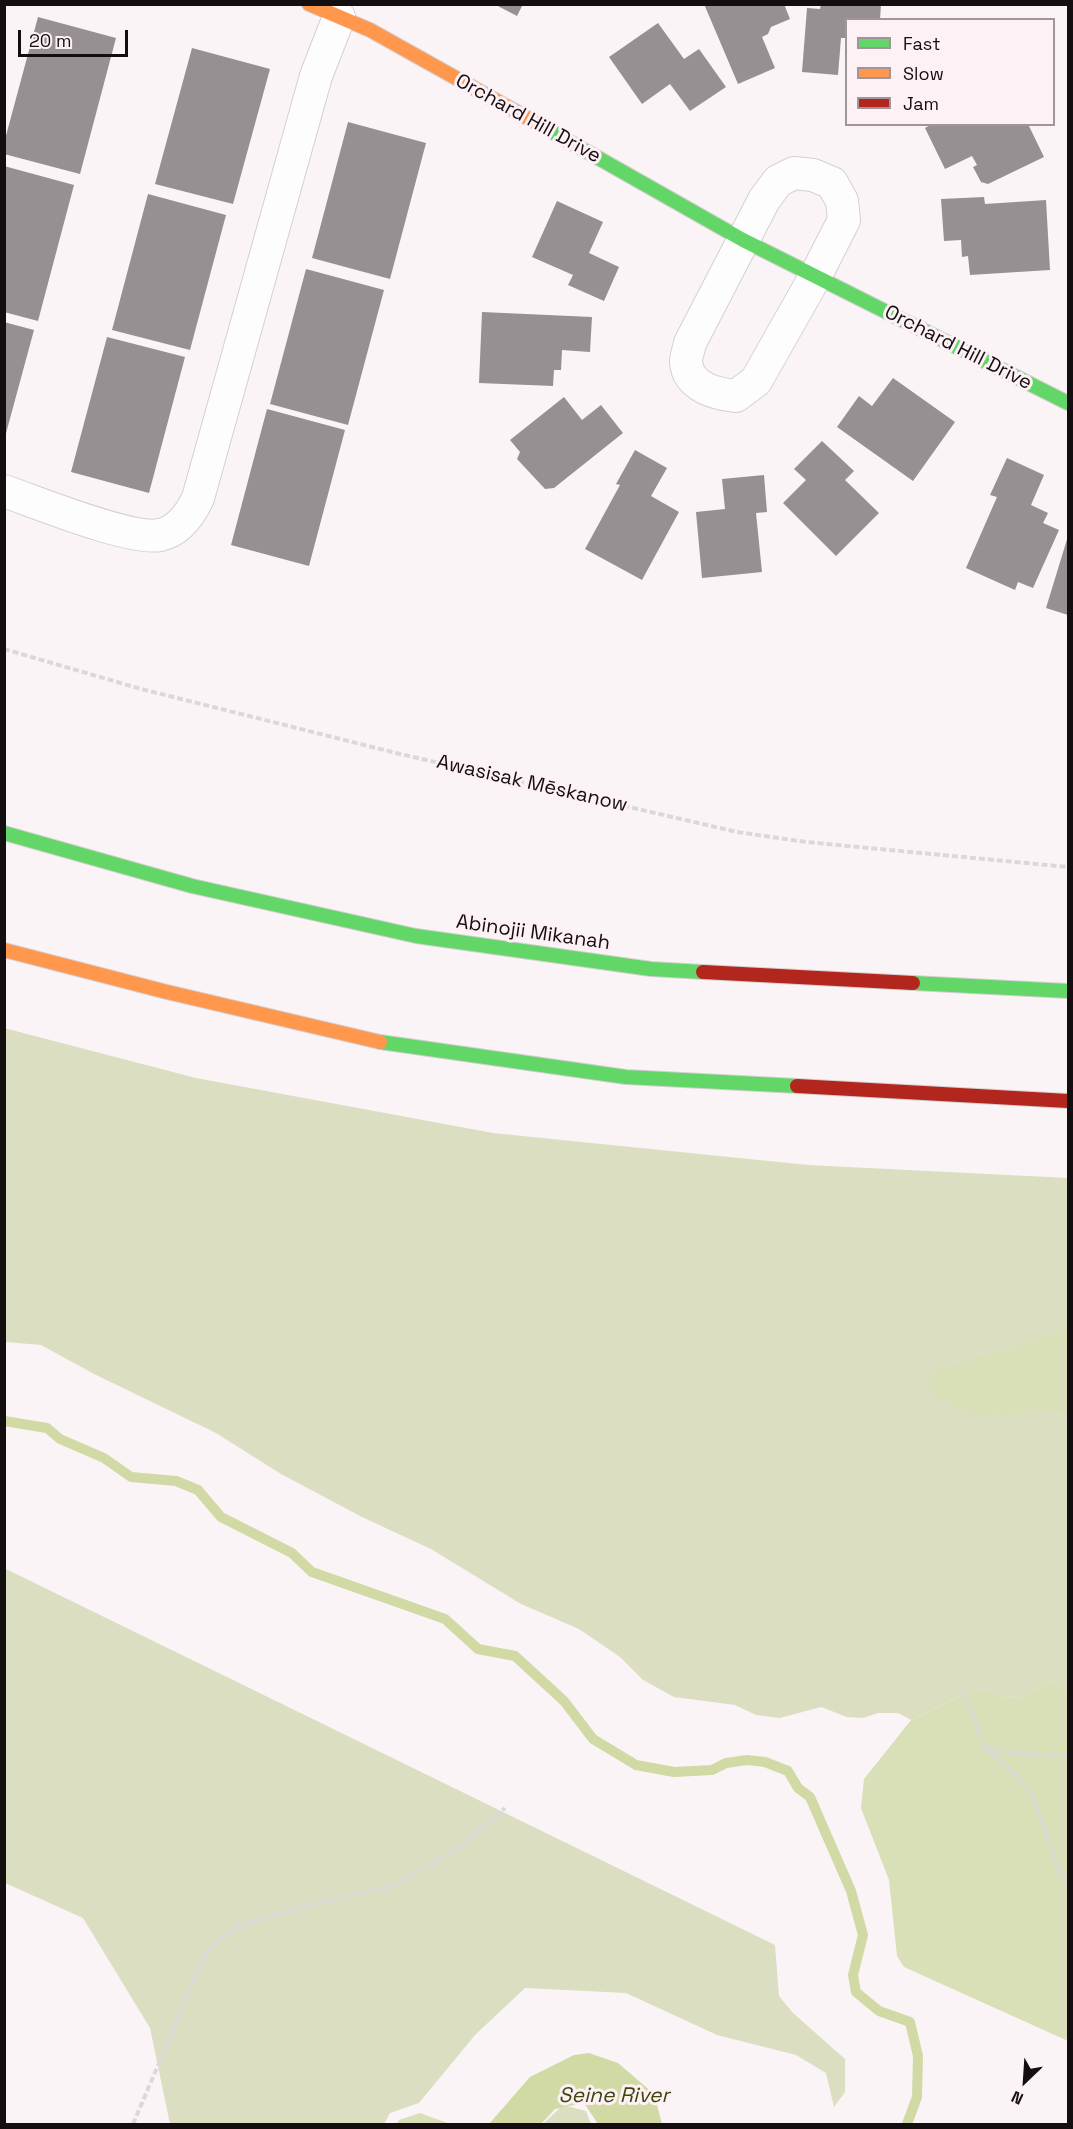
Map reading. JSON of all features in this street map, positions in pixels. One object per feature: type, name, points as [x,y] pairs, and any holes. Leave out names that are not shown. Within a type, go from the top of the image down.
[{"type":"main road","name":"Orchard Hill Drive","points":[[309,4],[370,30],[743,240],[1068,403]]},
{"type":"main road","name":"Abinojii Mikanah","points":[[4,833],[192,886],[416,936],[651,969],[1068,991]]},
{"type":"main road","points":[[4,950],[167,992],[394,1045],[429,1050],[626,1077],[1068,1101]]},
{"type":"street","points":[[4,491],[130,534],[159,535],[178,527],[190,514],[198,498],[316,76],[339,17]]},
{"type":"street","points":[[794,173],[813,175],[832,183],[842,201],[844,219],[816,275],[756,381],[736,396],[718,394],[701,387],[691,376],[686,362],[690,343],[764,200],[778,181],[794,173]]},
{"type":"path","name":"Awasisak Mēskanow","points":[[4,650],[141,689],[315,733],[737,832],[806,842],[1068,867]]},
{"type":"path","points":[[963,1693],[986,1748],[1030,1790],[1060,1872],[1068,1885]]},
{"type":"path","points":[[986,1748],[1003,1753],[1068,1756]]},
{"type":"path","points":[[133,2124],[208,1948],[239,1926],[325,1901],[390,1887],[460,1847],[505,1808]]},
{"type":"shaded area","points":[[4,1028],[196,1078],[493,1133],[808,1165],[1068,1178],[1068,1691],[1051,1682],[1026,1695],[1013,1698],[986,1689],[957,1698],[911,1720],[898,1713],[878,1713],[863,1718],[847,1717],[821,1707],[780,1718],[756,1715],[735,1705],[674,1697],[643,1680],[620,1657],[579,1629],[521,1604],[431,1549],[362,1517],[281,1474],[216,1433],[94,1374],[41,1345],[5,1342]]},
{"type":"shaded area","points":[[1068,1330],[1068,1412],[966,1414],[927,1388],[931,1376],[943,1369]]},
{"type":"shaded area","points":[[4,1568],[775,1945],[779,1996],[793,2013],[845,2059],[845,2092],[834,2107],[826,2073],[796,2055],[717,2035],[626,1993],[525,1988],[475,2035],[419,2103],[390,2113],[384,2124],[170,2124],[150,2028],[83,1918],[5,1883]]},
{"type":"shaded area","points":[[1051,1682],[1068,1691],[1068,2041],[904,1967],[897,1956],[889,1880],[861,1808],[864,1779],[911,1720],[957,1698],[986,1689],[1013,1698],[1026,1695]]},
{"type":"shaded area","points":[[563,2105],[586,2111],[591,2124],[543,2124]]},
{"type":"shaded area","points":[[420,2113],[450,2124],[396,2124],[399,2120]]},
{"type":"water","name":"Seine River","points":[[589,2053],[618,2063],[654,2094],[662,2124],[598,2124],[584,2103],[555,2109],[541,2124],[489,2124],[530,2077],[574,2055]]},
{"type":"building","points":[[494,4],[523,4],[517,16]]},
{"type":"building","points":[[704,4],[784,4],[790,19],[771,27],[768,34],[762,37],[775,68],[738,84]]},
{"type":"building","points":[[821,4],[881,4],[880,18],[845,18],[845,38],[841,38],[838,75],[802,72],[807,8],[820,9]]},
{"type":"building","points":[[38,17],[116,38],[80,174],[4,154],[4,143]]},
{"type":"building","points":[[658,23],[684,59],[699,49],[726,87],[690,111],[670,84],[642,104],[609,57]]},
{"type":"building","points":[[192,48],[270,69],[233,204],[155,184]]},
{"type":"building","points":[[348,122],[426,143],[390,279],[312,258]]},
{"type":"building","points":[[928,126],[1029,126],[1044,157],[988,184],[981,182],[973,167],[977,165],[972,156],[945,169],[925,128]]},
{"type":"building","points":[[4,166],[74,185],[38,321],[4,312]]},
{"type":"building","points":[[148,194],[226,215],[190,350],[112,330]]},
{"type":"building","points":[[984,197],[985,204],[1046,200],[1050,270],[970,275],[968,256],[962,257],[961,240],[944,241],[941,199]]},
{"type":"building","points":[[557,201],[603,222],[589,253],[619,267],[604,301],[568,285],[573,275],[532,257]]},
{"type":"building","points":[[306,269],[384,290],[348,425],[270,404]]},
{"type":"building","points":[[482,312],[592,317],[590,352],[562,350],[561,370],[554,370],[553,386],[479,383]]},
{"type":"building","points":[[4,322],[34,330],[5,437],[4,437]]},
{"type":"building","points":[[107,337],[185,357],[149,493],[71,472]]},
{"type":"building","points":[[893,378],[955,422],[913,481],[837,427],[859,396],[872,406]]},
{"type":"building","points":[[564,397],[582,420],[601,405],[623,433],[554,488],[545,489],[517,459],[520,452],[510,440]]},
{"type":"building","points":[[267,409],[345,430],[309,566],[231,545]]},
{"type":"building","points":[[822,441],[854,471],[845,480],[879,513],[836,556],[783,503],[806,480],[794,469]]},
{"type":"building","points":[[635,450],[667,468],[651,496],[679,512],[642,580],[585,549],[620,485],[616,484]]},
{"type":"building","points":[[1007,458],[1044,475],[1031,505],[1048,513],[1043,523],[1059,530],[1033,588],[1018,582],[1015,590],[966,568],[997,497],[990,495]]},
{"type":"building","points":[[764,475],[767,512],[756,513],[762,572],[702,578],[696,512],[725,509],[722,479]]},
{"type":"building","points":[[1068,536],[1068,615],[1046,608]]},
{"type":"waterway","points":[[4,1421],[47,1428],[60,1439],[104,1458],[131,1477],[176,1481],[198,1490],[221,1517],[292,1553],[312,1572],[445,1619],[478,1649],[515,1656],[564,1701],[593,1739],[636,1765],[674,1772],[712,1770],[726,1763],[747,1760],[765,1762],[788,1771],[798,1788],[810,1797],[851,1891],[863,1935],[853,1975],[856,1992],[879,2011],[910,2022],[918,2056],[917,2097],[907,2124]]},
{"type":"traffic: fast","points":[[540,125],[743,240],[1068,403]]},
{"type":"traffic: fast","points":[[4,833],[192,886],[416,936],[651,969],[703,972]]},
{"type":"traffic: fast","points":[[913,983],[1068,991]]},
{"type":"traffic: fast","points":[[380,1042],[626,1077],[797,1086]]},
{"type":"traffic: slow","points":[[309,4],[370,30],[540,125]]},
{"type":"traffic: slow","points":[[4,950],[167,992],[380,1042]]},
{"type":"traffic: jam","points":[[703,972],[913,983]]},
{"type":"traffic: jam","points":[[797,1086],[1068,1101]]}]
